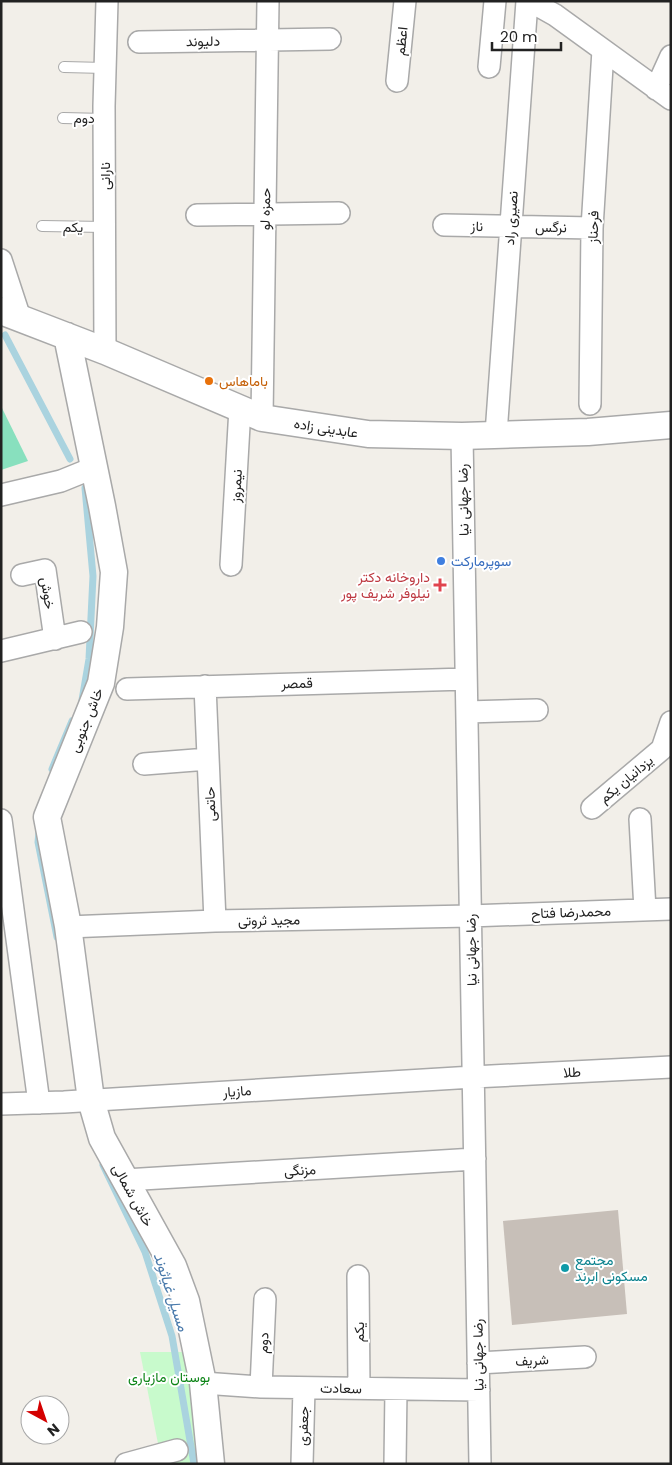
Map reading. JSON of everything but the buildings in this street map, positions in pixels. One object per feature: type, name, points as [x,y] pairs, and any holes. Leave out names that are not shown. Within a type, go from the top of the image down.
[{"type":"street","name":"نارانی","points":[[105,351],[105,68],[107,1]]},
{"type":"street","name":"حمزه لو","points":[[251,413],[265,216],[268,1]]},
{"type":"street","name":"اعظم","points":[[397,81],[405,1]]},
{"type":"street","points":[[489,67],[494,1]]},
{"type":"street","points":[[528,1],[555,15],[663,94],[671,56]]},
{"type":"street","name":"نصیری راد","points":[[496,434],[528,1]]},
{"type":"street","name":"دلیوند","points":[[139,42],[330,39]]},
{"type":"street","name":"فرحناز","points":[[590,404],[592,228],[602,50]]},
{"type":"street","points":[[197,215],[265,216],[339,213]]},
{"type":"street","name":"ناز","points":[[444,225],[511,227]]},
{"type":"street","name":"نرگس","points":[[511,227],[592,228]]},
{"type":"street","points":[[1,260],[11,315]]},
{"type":"street","name":"عابدینی زاده","points":[[11,315],[105,351],[251,413],[368,434],[462,436],[588,432],[671,426]]},
{"type":"street","name":"خاش جنوبی","points":[[67,336],[114,572],[110,627],[101,684],[47,817],[68,927],[91,1100]]},
{"type":"street","name":"نیمروز","points":[[231,565],[251,413]]},
{"type":"street","name":"رضا جهانی نیا","points":[[462,436],[480,1464]]},
{"type":"street","points":[[1,495],[62,482],[93,468]]},
{"type":"street","name":"خوش","points":[[22,575],[44,570],[55,639]]},
{"type":"street","points":[[1,652],[81,632]]},
{"type":"street","name":"قمصر","points":[[127,689],[466,679]]},
{"type":"street","name":"حاتمی","points":[[205,686],[215,921]]},
{"type":"street","points":[[467,712],[537,710]]},
{"type":"street","name":"یزدانیان یکم","points":[[592,808],[666,748],[671,722]]},
{"type":"street","points":[[144,764],[208,759]]},
{"type":"street","points":[[640,818],[645,910]]},
{"type":"street","points":[[1,820],[39,1103]]},
{"type":"street","name":"محمدرضا فتاح","points":[[470,916],[671,909]]},
{"type":"street","name":"مجید ثروتی","points":[[68,927],[215,921],[470,916]]},
{"type":"street","name":"طلا","points":[[473,1077],[671,1066]]},
{"type":"street","name":"مازیار","points":[[1,1104],[473,1077]]},
{"type":"street","name":"خاش شمالی","points":[[91,1100],[102,1138],[173,1266],[186,1301],[203,1383],[211,1464]]},
{"type":"street","name":"مزنگی","points":[[125,1180],[475,1160]]},
{"type":"street","name":"یکم","points":[[358,1276],[359,1388]]},
{"type":"street","name":"دوم","points":[[261,1387],[265,1299]]},
{"type":"street","name":"شریف","points":[[478,1363],[586,1357]]},
{"type":"street","name":"سعادت","points":[[203,1383],[261,1387],[479,1390]]},
{"type":"street","name":"جعفری","points":[[302,1464],[304,1388]]},
{"type":"street","points":[[394,1464],[396,1389]]},
{"type":"street","points":[[126,1464],[176,1450]]},
{"type":"lane","points":[[64,67],[105,68]]},
{"type":"lane","name":"دوم","points":[[63,118],[105,118]]},
{"type":"lane","name":"یکم","points":[[42,226],[105,227]]},
{"type":"green space","points":[[1,406],[28,461],[1,470]]},
{"type":"green space","name":"بوستان مازیاری","points":[[140,1352],[189,1352],[203,1464],[162,1464]]},
{"type":"waterway","points":[[5,335],[70,459]]},
{"type":"waterway","points":[[82,700],[89,659],[93,576],[85,488]]},
{"type":"waterway","points":[[52,769],[72,721]]},
{"type":"waterway","points":[[39,832],[38,842],[57,937]]},
{"type":"waterway","name":"مسیل غیاثوند","points":[[103,1165],[145,1252],[172,1336],[194,1464]]},
{"type":"place","name":"باماهاس","points":[[209,381]]},
{"type":"place","name":"سوپرمارکت","points":[[441,561]]},
{"type":"place","name":"داروخانه دکتر نیلوفر شریف پور","points":[[440,585]]},
{"type":"place","name":"مجتمع مسکونی ابرند","points":[[565,1268]]}]
